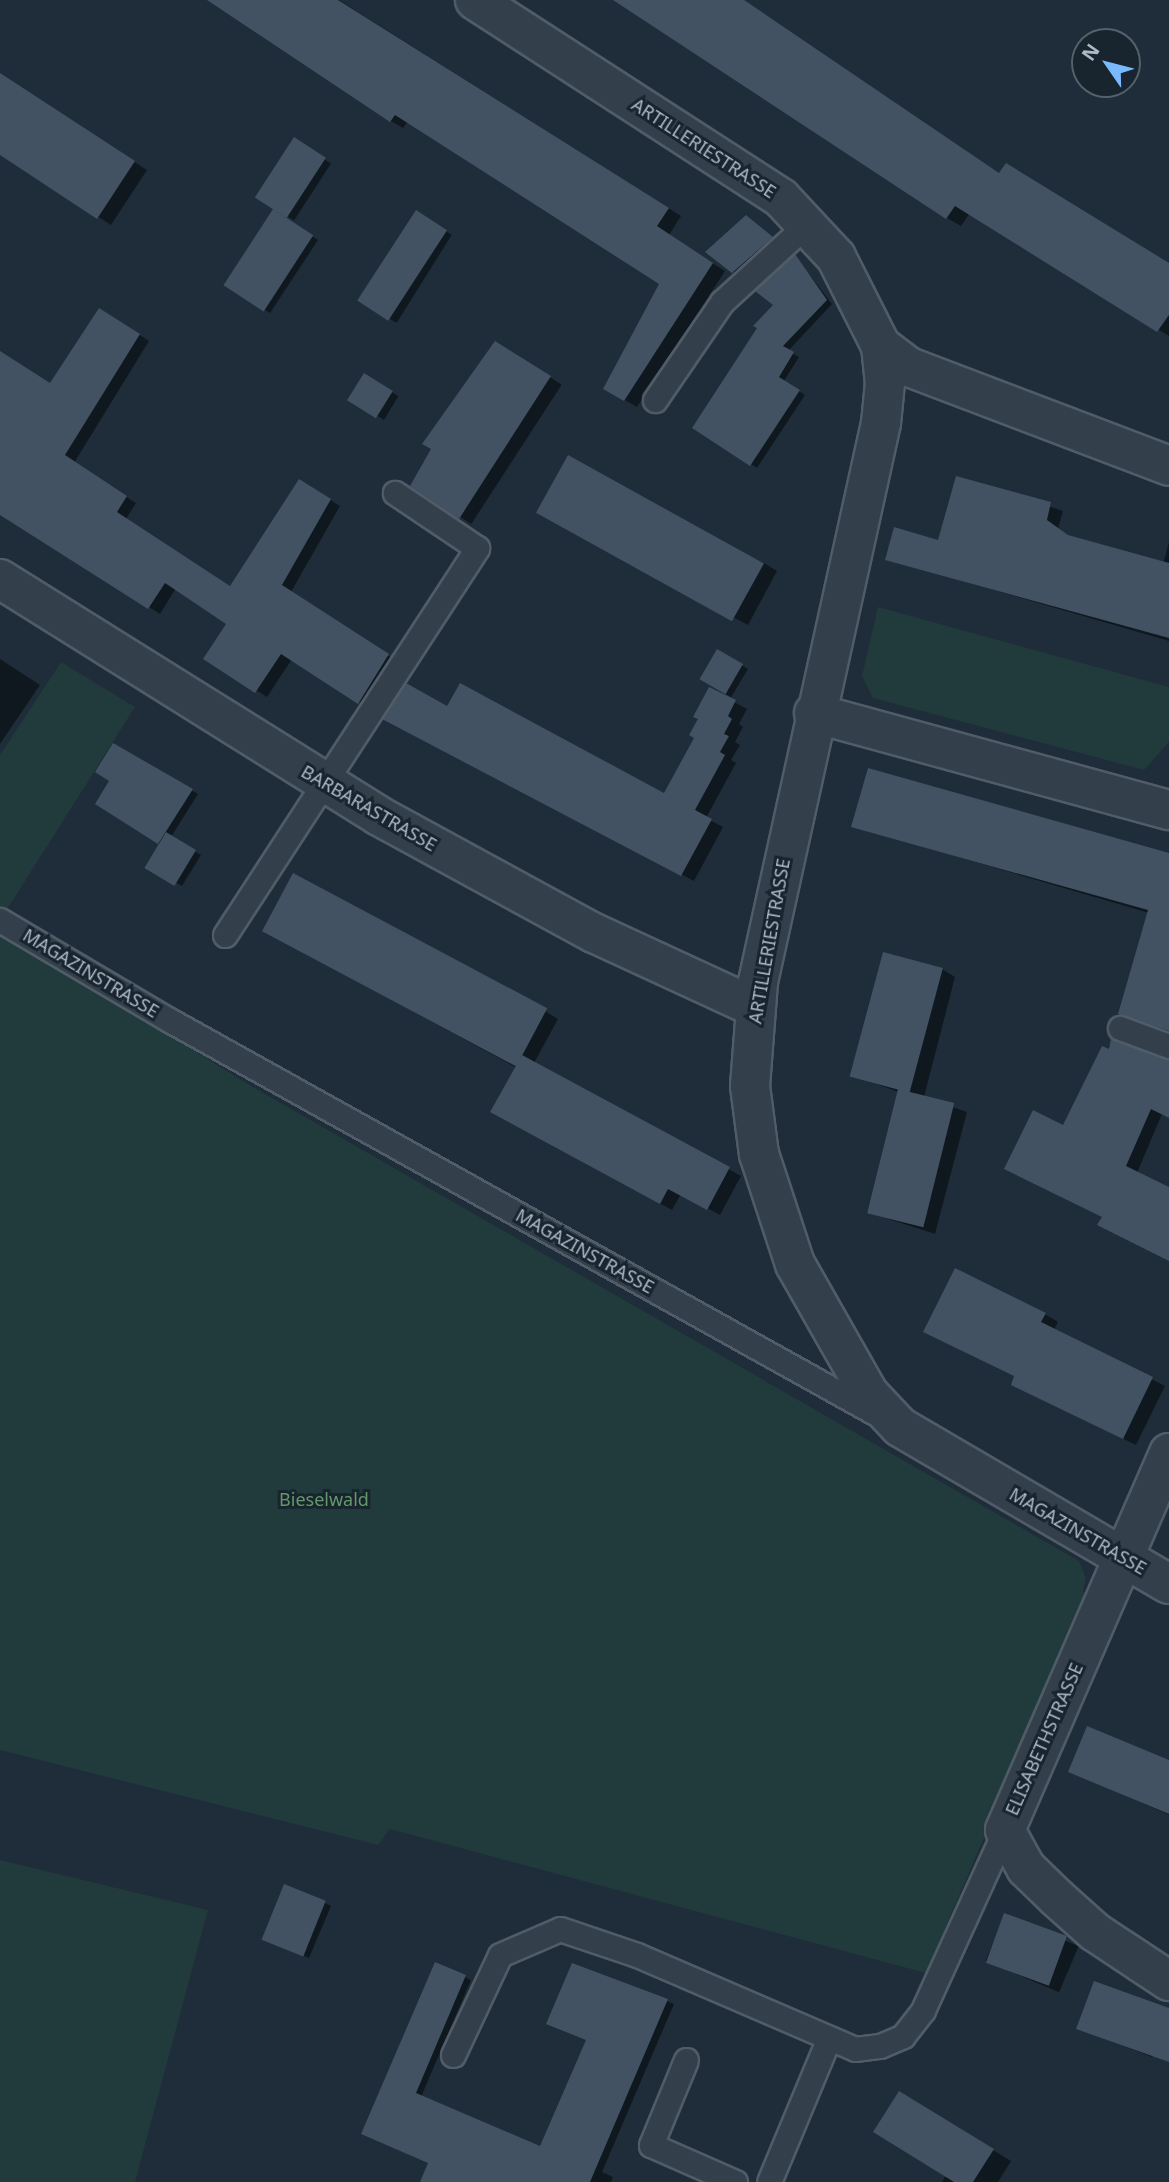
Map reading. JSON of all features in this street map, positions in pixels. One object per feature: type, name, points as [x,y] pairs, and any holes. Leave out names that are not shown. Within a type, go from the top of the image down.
[{"type":"street","name":"ARTILLERIESTRASSE","points":[[475,0],[781,198],[836,257],[881,346],[885,383],[881,423],[814,713],[754,1007],[750,1086],[758,1154],[772,1204],[795,1264],[835,1340],[869,1394],[900,1427]]},
{"type":"street","name":"ARTILLERIESTRASSE","points":[[881,346],[909,367],[1169,467]]},
{"type":"street","name":"BARBARASTRASSE","points":[[0,579],[322,782],[594,933],[754,1007]]},
{"type":"street","points":[[814,713],[1169,810]]},
{"type":"street","name":"MAGAZINSTRASSE","points":[[900,1427],[1169,1584]]},
{"type":"street","name":"ELISABETHSTRASSE","points":[[1169,1453],[1005,1830],[1026,1868],[1057,1898],[1095,1932],[1169,1981]]},
{"type":"lane","points":[[655,400],[722,302],[807,224]]},
{"type":"lane","points":[[225,935],[322,782],[477,548],[395,493]]},
{"type":"lane","name":"MAGAZINSTRASSE","points":[[0,920],[171,1021],[900,1427]]},
{"type":"lane","points":[[1120,1028],[1169,1046]]},
{"type":"lane","points":[[453,2055],[500,1955],[560,1929],[637,1955],[855,2049],[880,2046],[903,2036],[923,2010],[1005,1830]]},
{"type":"lane","points":[[769,2182],[830,2038]]},
{"type":"lane","points":[[686,2060],[651,2145],[735,2182]]},
{"type":"green space","points":[[878,607],[1169,687],[1169,742],[1144,770],[873,698],[862,676]]},
{"type":"green space","points":[[61,662],[135,707],[6,911],[0,907],[0,755]]},
{"type":"green space","name":"Bieselwald","points":[[0,929],[251,1086],[1079,1561],[1086,1578],[1083,1592],[1088,1595],[926,1973],[390,1829],[378,1845],[0,1750]]},
{"type":"green space","points":[[0,1860],[208,1910],[135,2182],[0,2182]]},
{"type":"building","points":[[207,0],[338,0],[669,208],[657,226],[713,263],[624,401],[603,389],[659,284],[395,115],[390,122]]},
{"type":"building","points":[[613,0],[744,0],[999,173],[1006,163],[1169,263],[1169,315],[1157,332],[955,206],[946,219]]},
{"type":"building","points":[[0,73],[135,161],[97,219],[0,155]]},
{"type":"building","points":[[294,137],[326,158],[287,218],[255,197]]},
{"type":"building","points":[[273,209],[313,235],[264,311],[223,285]]},
{"type":"building","points":[[416,210],[447,230],[388,321],[357,301]]},
{"type":"building","points":[[746,215],[773,237],[732,273],[705,252]]},
{"type":"building","points":[[795,254],[827,300],[783,346],[794,352],[779,377],[800,390],[750,466],[692,428],[757,328],[753,326],[773,305],[755,291]]},
{"type":"building","points":[[99,308],[140,334],[65,455],[127,496],[117,512],[230,586],[299,479],[331,499],[282,585],[389,654],[358,704],[281,654],[255,693],[203,659],[226,624],[165,583],[148,609],[0,515],[0,351],[50,383]]},
{"type":"building","points":[[495,341],[551,376],[459,519],[410,486],[431,449],[422,444]]},
{"type":"building","points":[[364,373],[393,391],[376,418],[347,400]]},
{"type":"building","points":[[568,455],[764,564],[732,621],[536,513]]},
{"type":"building","points":[[956,476],[1051,502],[1047,520],[1068,535],[1169,563],[1169,638],[885,560],[894,527],[938,540]]},
{"type":"building","points":[[717,649],[743,664],[725,694],[700,679]]},
{"type":"building","points":[[406,683],[447,706],[460,683],[664,793],[694,738],[689,735],[698,719],[693,717],[709,687],[736,700],[728,716],[732,719],[724,734],[729,736],[720,752],[725,755],[695,810],[712,819],[681,876],[382,719]]},
{"type":"building","points":[[113,743],[193,789],[158,844],[95,804],[109,781],[95,772]]},
{"type":"building","points":[[868,768],[1169,853],[1169,1031],[1118,1014],[1148,910],[851,827]]},
{"type":"building","points":[[166,832],[196,850],[174,886],[144,868]]},
{"type":"building","points":[[293,873],[547,1008],[516,1066],[262,931]]},
{"type":"building","points":[[883,952],[943,968],[909,1093],[850,1077]]},
{"type":"building","points":[[1111,1039],[1169,1060],[1169,1118],[1151,1109],[1126,1166],[1169,1187],[1169,1261],[1097,1225],[1102,1217],[1004,1169],[1033,1110],[1063,1125],[1102,1046],[1109,1049]]},
{"type":"building","points":[[522,1055],[730,1167],[707,1210],[668,1189],[660,1204],[490,1112]]},
{"type":"building","points":[[898,1089],[954,1103],[923,1227],[867,1213]]},
{"type":"building","points":[[955,1268],[1046,1313],[1041,1322],[1153,1377],[1123,1439],[1011,1385],[1014,1376],[923,1332]]},
{"type":"building","points":[[1087,1726],[1169,1760],[1169,1814],[1068,1772]]},
{"type":"building","points":[[284,1884],[326,1901],[303,1956],[262,1940]]},
{"type":"building","points":[[1004,1913],[1067,1936],[1049,1986],[986,1963]]},
{"type":"building","points":[[435,1962],[466,1975],[416,2093],[540,2146],[586,2040],[546,2024],[572,1963],[668,1999],[590,2182],[420,2182],[428,2163],[361,2134]]},
{"type":"building","points":[[1094,1981],[1169,2008],[1169,2062],[1076,2029]]},
{"type":"building","points":[[899,2091],[994,2149],[973,2182],[954,2182],[873,2132]]}]
